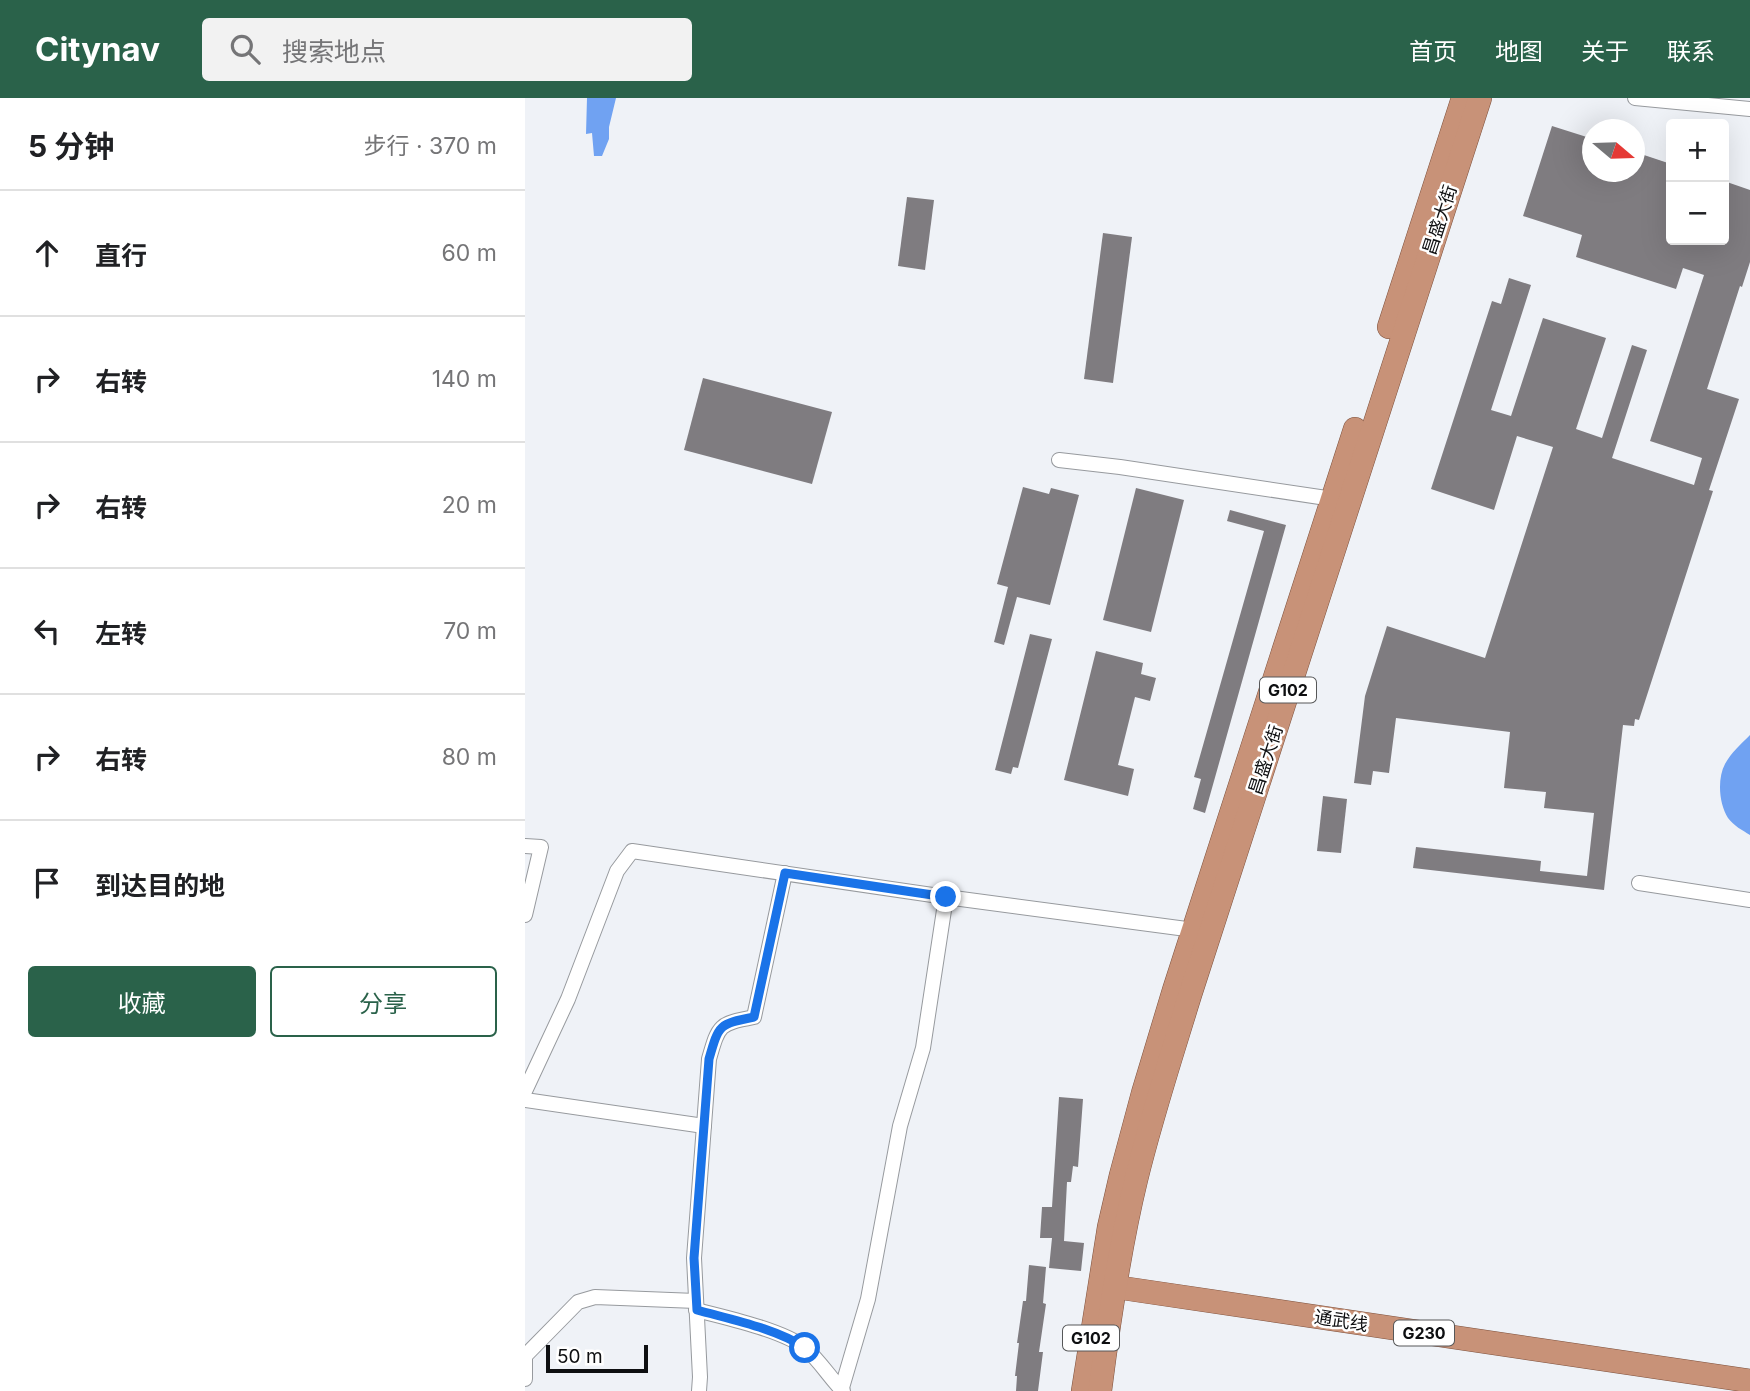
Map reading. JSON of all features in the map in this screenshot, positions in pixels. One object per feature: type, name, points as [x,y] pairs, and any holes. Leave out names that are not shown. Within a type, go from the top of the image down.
[{"type":"highway","name":"昌盛大街","points":[[1100,1391],[1109,1227],[1143,1093],[1463,98]]},
{"type":"highway","name":"昌盛大街","points":[[1083,1391],[1107,1286],[1125,1230],[1158,1098],[1480,98]]},
{"type":"highway","name":"通武线","points":[[1107,1286],[1750,1381]]},
{"type":"street","points":[[1635,98],[1750,109]]},
{"type":"street","points":[[1059,460],[1333,499]]},
{"type":"street","points":[[525,846],[541,847],[525,915]]},
{"type":"street","points":[[525,1091],[568,999],[617,871],[632,851],[1194,930]]},
{"type":"street","points":[[699,1391],[694,1258],[709,1059],[716,1034],[721,1027],[754,1017],[785,873]]},
{"type":"street","points":[[1639,883],[1750,901]]},
{"type":"street","points":[[842,1391],[867,1299],[900,1126],[923,1048],[946,897]]},
{"type":"street","points":[[525,1100],[704,1126]]},
{"type":"street","points":[[525,1377],[525,1356],[578,1302],[595,1297],[696,1306],[772,1332],[798,1343],[811,1354],[842,1391]]},
{"type":"water","points":[[587,98],[616,98],[609,139],[602,156],[594,156],[592,133],[586,134]]},
{"type":"water","points":[[1750,735],[1750,835],[1728,818],[1723,806],[1720,784],[1727,760]]},
{"type":"building","points":[[1552,126],[1582,136],[1582,182],[1645,182],[1645,155],[1666,162],[1666,245],[1729,245],[1729,183],[1750,190],[1750,262],[1707,389],[1739,399],[1709,490],[1713,491],[1639,720],[1635,719],[1634,726],[1623,725],[1604,890],[1413,868],[1416,847],[1541,861],[1540,871],[1587,876],[1594,813],[1544,808],[1546,792],[1504,788],[1510,732],[1396,718],[1389,773],[1373,771],[1371,785],[1354,783],[1365,696],[1387,626],[1485,658],[1553,447],[1517,436],[1494,510],[1431,489],[1492,301],[1501,304],[1509,278],[1531,285],[1491,410],[1511,416],[1543,318],[1606,338],[1576,429],[1602,438],[1632,345],[1647,350],[1612,458],[1694,485],[1702,458],[1650,441],[1704,275],[1683,268],[1676,289],[1576,257],[1582,235],[1523,216]]},
{"type":"building","points":[[907,197],[934,200],[925,270],[898,266]]},
{"type":"building","points":[[1103,233],[1132,237],[1113,383],[1084,379]]},
{"type":"building","points":[[703,378],[832,412],[812,484],[684,450]]},
{"type":"building","points":[[1023,487],[1049,494],[1051,488],[1079,495],[1050,605],[1017,597],[1004,645],[994,642],[1008,587],[997,584]]},
{"type":"building","points":[[1136,488],[1184,500],[1151,632],[1103,620]]},
{"type":"building","points":[[1230,510],[1286,525],[1205,813],[1193,809],[1201,779],[1194,777],[1264,531],[1227,521]]},
{"type":"building","points":[[1030,634],[1052,639],[1018,768],[1013,767],[1011,774],[995,770]]},
{"type":"building","points":[[1096,651],[1143,663],[1141,674],[1156,678],[1150,701],[1135,697],[1118,765],[1134,769],[1128,796],[1064,780]]},
{"type":"building","points":[[1323,796],[1347,799],[1341,853],[1317,851]]},
{"type":"building","points":[[1059,1097],[1083,1099],[1078,1167],[1073,1166],[1071,1182],[1067,1182],[1064,1241],[1084,1243],[1081,1271],[1049,1268],[1052,1238],[1040,1238],[1042,1207],[1052,1207]]},
{"type":"building","points":[[1029,1265],[1046,1267],[1043,1303],[1046,1304],[1039,1352],[1043,1352],[1038,1391],[1016,1391],[1017,1343],[1023,1301],[1026,1301]]},
{"type":"route","points":[[805,1348],[772,1332],[697,1310],[694,1258],[709,1059],[716,1034],[728,1023],[754,1017],[785,873],[946,897]]}]
